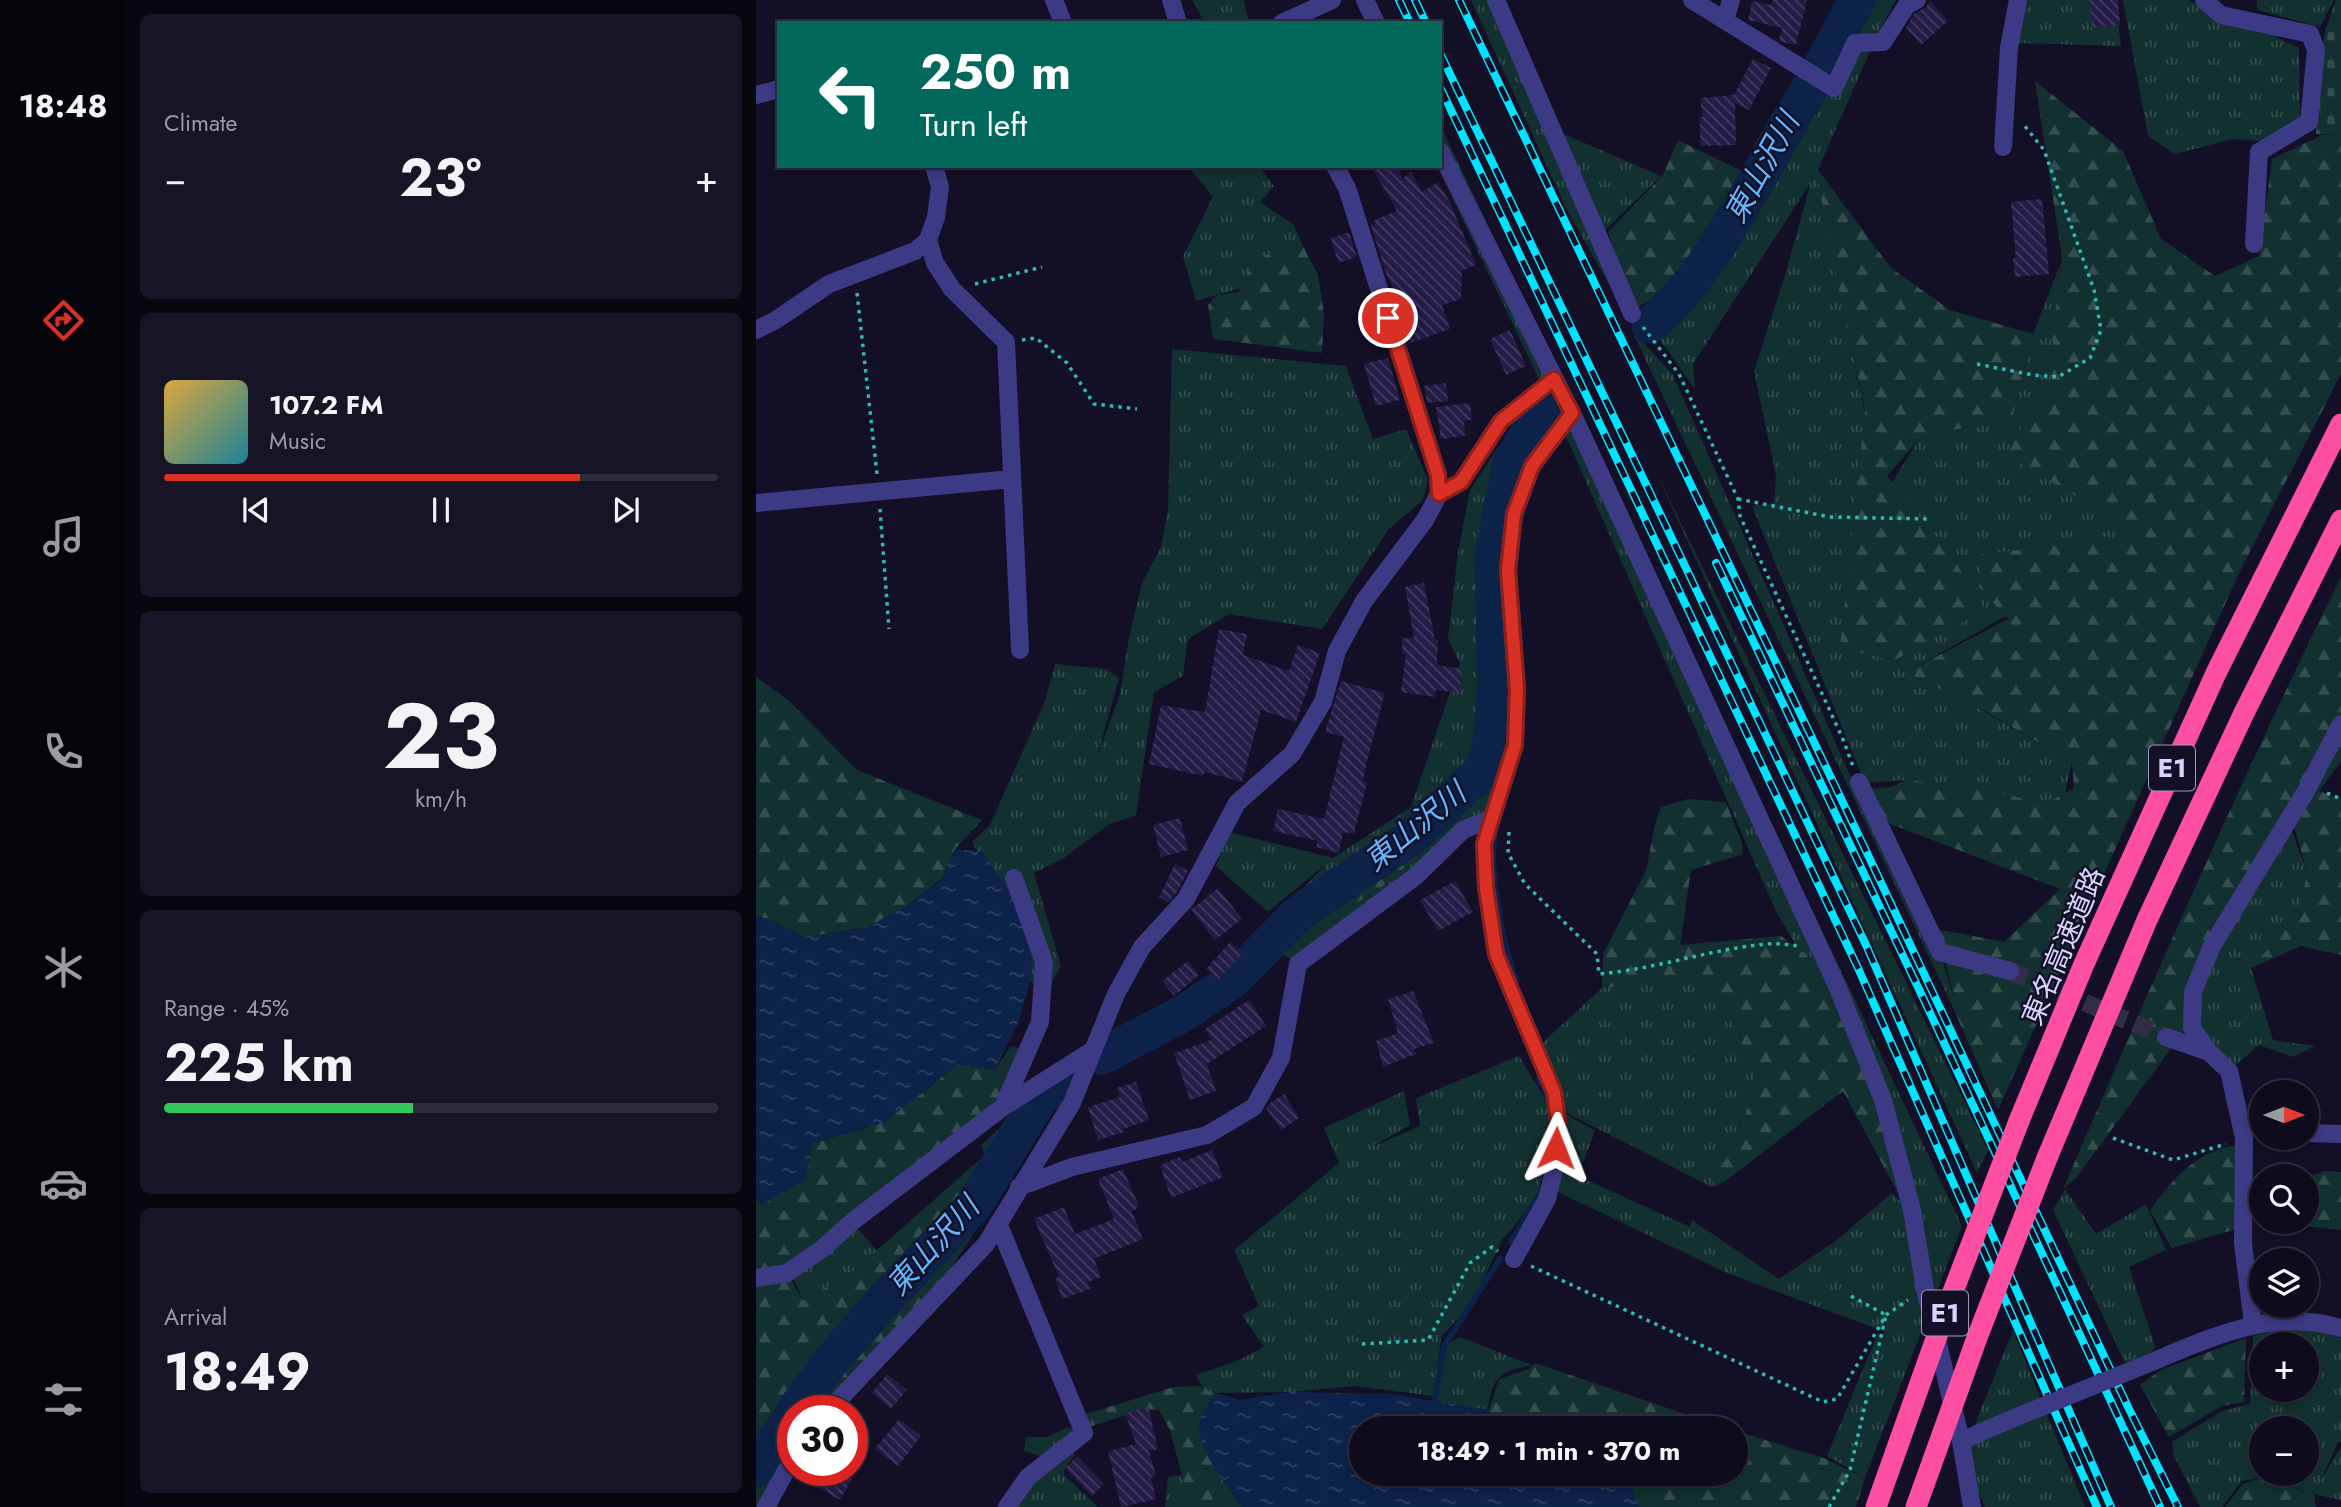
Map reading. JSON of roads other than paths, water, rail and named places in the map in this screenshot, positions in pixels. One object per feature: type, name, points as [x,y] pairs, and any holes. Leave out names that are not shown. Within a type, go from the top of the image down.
[{"type":"highway","name":"東名高速道路","points":[[1876,1507],[1949,1302],[2019,1121],[2084,964],[2217,671],[2341,424]]},
{"type":"highway","name":"E1","points":[[1916,1507],[1978,1335],[2047,1158],[2147,920],[2244,713],[2341,520]]},
{"type":"street","points":[[1054,0],[1062,21]]},
{"type":"street","points":[[1171,0],[1177,21]]},
{"type":"street","points":[[1286,21],[1332,0]]},
{"type":"street","points":[[1365,0],[1375,21]]},
{"type":"street","points":[[1496,0],[1632,314]]},
{"type":"street","points":[[1692,0],[1834,88],[1856,43],[1883,42],[1907,5],[1917,0]]},
{"type":"street","points":[[1725,20],[1731,0]]},
{"type":"street","points":[[2003,147],[2009,48],[2018,0]]},
{"type":"street","points":[[2204,0],[2221,15],[2310,34],[2316,50],[2309,122],[2259,152],[2254,244]]},
{"type":"street","points":[[756,95],[777,90]]},
{"type":"street","points":[[1442,155],[1572,413],[1819,948],[1883,1100],[1912,1210],[1925,1289],[1961,1441],[1972,1507]]},
{"type":"street","points":[[756,330],[776,320],[829,284],[915,251],[928,240],[936,217],[940,187],[935,168]]},
{"type":"street","points":[[843,1395],[986,1244],[1072,1102],[1116,994],[1142,947],[1186,899],[1237,803],[1292,754],[1322,702],[1338,651],[1364,601],[1425,520],[1439,494],[1438,475],[1347,188],[1336,168]]},
{"type":"street","points":[[928,240],[934,263],[952,289],[1006,342],[1020,650]]},
{"type":"street","points":[[1439,494],[1461,482],[1501,421],[1554,379]]},
{"type":"street","points":[[1514,1259],[1547,1199],[1553,1175],[1558,1121],[1554,1092],[1496,954],[1486,887],[1484,844],[1515,745],[1517,689],[1508,570],[1514,514],[1532,466],[1572,413]]},
{"type":"street","points":[[756,503],[1012,479]]},
{"type":"street","points":[[2249,1126],[2229,1072],[2209,1052],[2192,1028],[2193,992],[2212,946],[2306,790],[2341,724]]},
{"type":"street","points":[[1858,782],[1940,952],[2010,971]]},
{"type":"street","points":[[1019,1187],[1072,1167],[1207,1135],[1254,1107],[1281,1058],[1298,964],[1416,876],[1463,830],[1492,818]]},
{"type":"street","points":[[1003,1107],[1040,1022],[1044,962],[1014,878]]},
{"type":"street","points":[[2166,1037],[2209,1052]]},
{"type":"street","points":[[756,1278],[787,1273],[822,1249],[853,1221],[1003,1107],[1093,1050]]},
{"type":"street","points":[[2319,1133],[2341,1134]]},
{"type":"street","points":[[2252,1150],[2243,1243],[2253,1324]]},
{"type":"street","points":[[998,1223],[1084,1433],[1028,1477],[1007,1507]]},
{"type":"street","points":[[1961,1441],[2237,1328],[2279,1321],[2341,1328]]},
{"type":"street","points":[[766,1507],[778,1486]]},
{"type":"water","points":[[955,849],[983,852],[1029,921],[1032,975],[1019,1021],[995,1070],[958,1064],[885,1122],[813,1143],[805,1181],[761,1205],[756,1199],[756,916],[769,919],[804,937],[864,929],[911,903],[942,879]]},
{"type":"water","points":[[1289,1392],[1392,1394],[1489,1410],[1491,1416],[1349,1416],[1349,1486],[1630,1486],[1633,1488],[1639,1507],[1242,1507],[1207,1455],[1199,1433],[1200,1419],[1216,1393],[1240,1400]]},
{"type":"waterway","name":"東山沢川","points":[[1650,325],[1684,291],[1724,235],[1857,0]]},
{"type":"waterway","name":"東山沢川","points":[[1102,1056],[1184,1013],[1233,980],[1299,913],[1413,836],[1485,768],[1492,739],[1496,687],[1493,555],[1511,462],[1534,424],[1553,400]]},
{"type":"waterway","points":[[1485,768],[1485,792]]},
{"type":"waterway","points":[[1495,836],[1495,888],[1516,980]]},
{"type":"waterway","points":[[1539,1078],[1548,1100]]},
{"type":"waterway","name":"東山沢川","points":[[806,1395],[830,1362],[879,1306],[975,1204],[1040,1098],[1065,1080]]},
{"type":"waterway","points":[[1511,1242],[1542,1190]]},
{"type":"waterway","points":[[1435,1400],[1444,1346],[1500,1259]]},
{"type":"waterway","name":"東山沢川","points":[[756,1469],[777,1438]]},
{"type":"tunnel","points":[[2010,971],[2166,1037]]},
{"type":"railway","points":[[1399,0],[1409,21]]},
{"type":"railway","points":[[1415,0],[1425,21]]},
{"type":"railway","points":[[1459,0],[2178,1507]]},
{"type":"railway","points":[[1442,57],[1866,945],[2111,1507]]},
{"type":"railway","points":[[1442,91],[1858,968],[2097,1507]]},
{"type":"railway","points":[[1716,563],[1925,1002],[2160,1507]]}]
